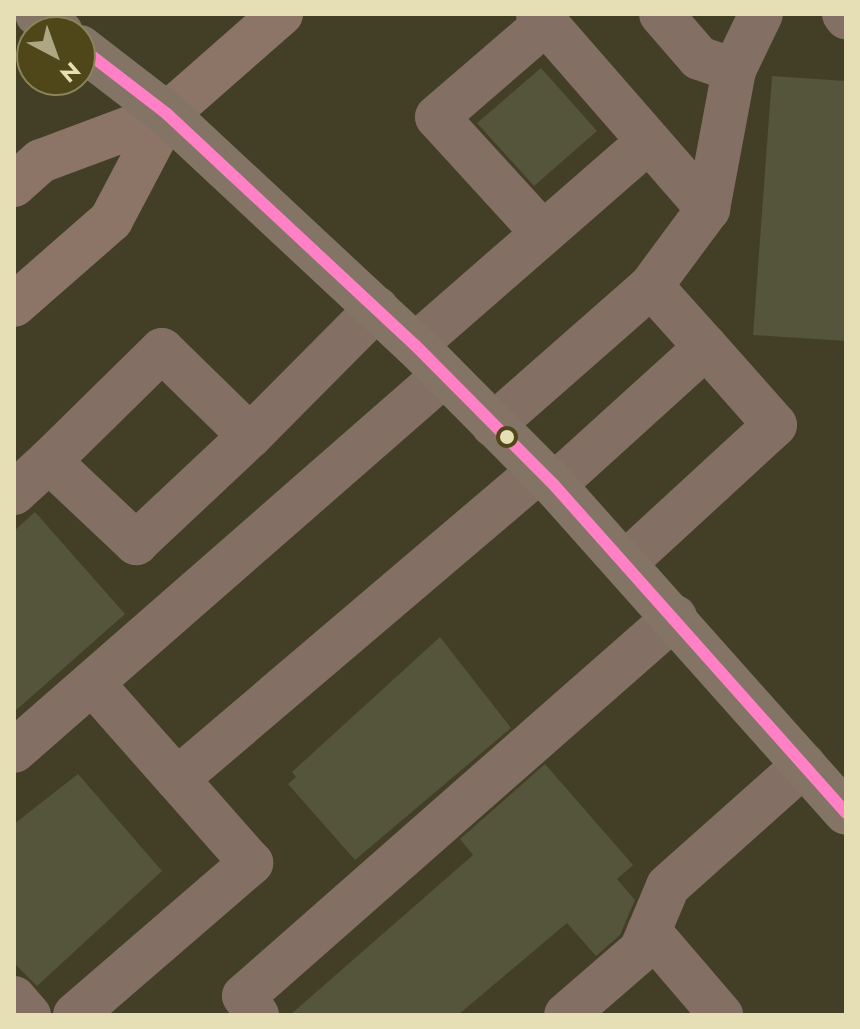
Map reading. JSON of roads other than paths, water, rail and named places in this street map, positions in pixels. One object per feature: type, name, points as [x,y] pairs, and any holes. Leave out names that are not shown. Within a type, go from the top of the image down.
[{"type":"highway","points":[[96,59],[167,114],[430,360],[546,478],[675,617],[846,813]]},
{"type":"main road","points":[[14,185],[41,161],[167,114],[281,14]]},
{"type":"main road","points":[[14,305],[111,220],[167,114]]},
{"type":"lane","points":[[661,14],[699,58],[734,70]]},
{"type":"lane","points":[[493,425],[651,286],[708,209],[734,70],[761,14]]},
{"type":"lane","points":[[543,233],[437,117],[537,25],[641,147],[708,209]]},
{"type":"lane","points":[[14,751],[92,683],[430,360],[543,233],[641,147]]},
{"type":"lane","points":[[625,563],[775,425],[651,286]]},
{"type":"lane","points":[[49,461],[136,543],[250,436],[377,308]]},
{"type":"lane","points":[[177,779],[706,347]]},
{"type":"lane","points":[[14,493],[162,350],[250,436]]},
{"type":"lane","points":[[257,1015],[244,996],[675,617]]},
{"type":"lane","points":[[75,1015],[251,863],[92,683]]},
{"type":"lane","points":[[566,1015],[641,950],[668,886],[804,765]]},
{"type":"lane","points":[[649,931],[721,1015]]},
{"type":"lane","points":[[14,998],[29,1015]]}]
